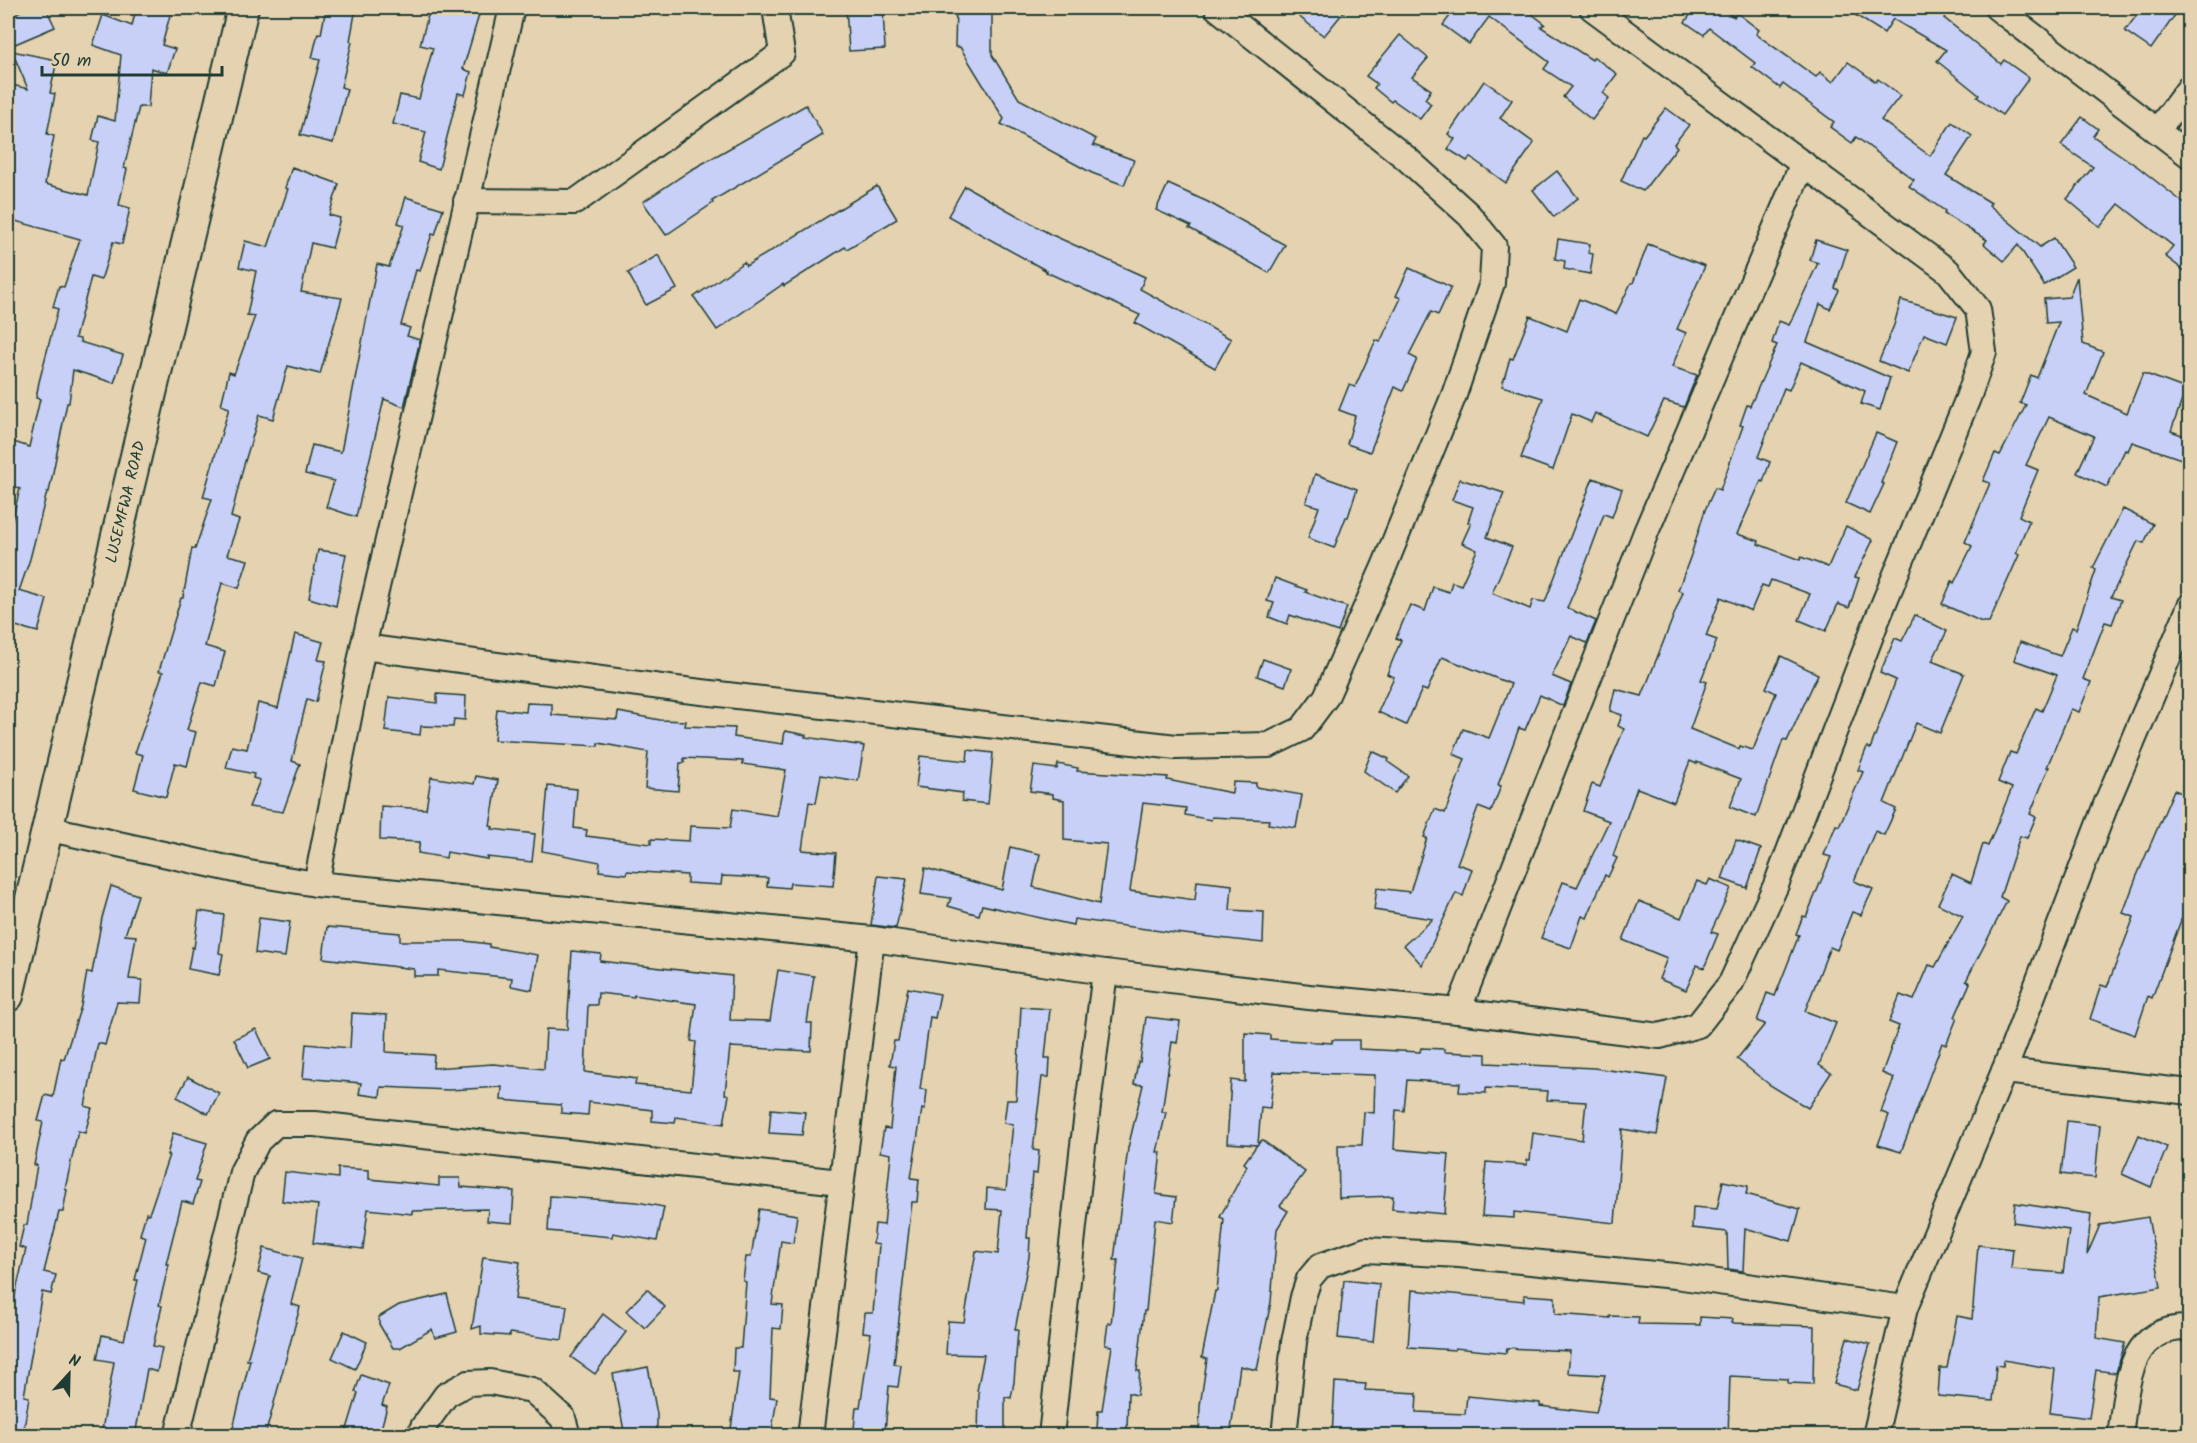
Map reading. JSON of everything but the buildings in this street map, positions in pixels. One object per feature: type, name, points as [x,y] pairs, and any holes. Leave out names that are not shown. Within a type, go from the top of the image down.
[{"type":"street","name":"LUSEMFWA ROAD","points":[[8,996],[46,828],[173,311],[243,8]]},
{"type":"street","points":[[316,884],[363,647],[512,8]]},
{"type":"street","points":[[466,201],[575,202],[782,53],[775,8]]},
{"type":"street","points":[[363,647],[676,689],[1176,747],[1269,745],[1302,729],[1326,697],[1384,567],[1454,395],[1492,283],[1494,246],[1469,214],[1406,158],[1217,8]]},
{"type":"street","points":[[46,828],[249,873],[316,884],[872,939],[1310,998],[1458,1011],[1660,1036],[1698,1025],[1731,983],[1776,885],[1875,625],[1968,398],[1984,352],[1977,309],[1948,271],[1592,8]]},
{"type":"street","points":[[1997,8],[2190,156]]},
{"type":"street","points":[[2157,131],[2190,87]]},
{"type":"street","points":[[1458,1011],[1646,532],[1803,163]]},
{"type":"street","points":[[1875,1436],[1905,1308],[2004,1071],[2108,801],[2190,606]]},
{"type":"street","points":[[810,1436],[872,939]]},
{"type":"street","points":[[1051,1436],[1082,1153],[1105,972]]},
{"type":"street","points":[[2004,1071],[2190,1092]]},
{"type":"street","points":[[177,1436],[242,1172],[258,1141],[276,1124],[315,1124],[840,1182]]},
{"type":"street","points":[[1284,1436],[1294,1342],[1309,1279],[1320,1266],[1366,1250],[1459,1255],[1675,1276],[1905,1308]]},
{"type":"street","points":[[2120,1436],[2135,1356],[2148,1340],[2174,1328],[2190,1328]]},
{"type":"street","points":[[419,1436],[446,1395],[468,1383],[490,1382],[532,1390],[563,1418],[568,1436]]}]
